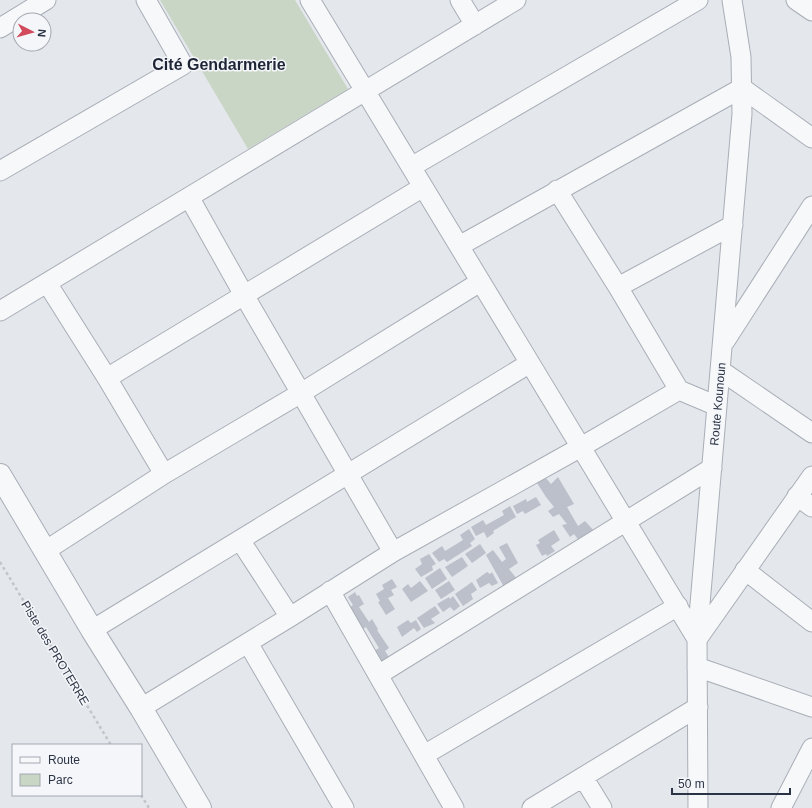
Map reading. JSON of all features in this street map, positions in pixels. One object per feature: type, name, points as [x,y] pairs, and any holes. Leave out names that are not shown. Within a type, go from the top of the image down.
[{"type":"street","points":[[0,28],[46,0]]},
{"type":"street","points":[[0,172],[183,65],[146,0]]},
{"type":"street","points":[[310,0],[697,639],[745,570],[805,501],[812,476]]},
{"type":"street","points":[[460,0],[475,25]]},
{"type":"street","points":[[0,311],[516,0]]},
{"type":"street","points":[[411,168],[698,0]]},
{"type":"street","name":"Route Kounoun","points":[[698,808],[697,639],[742,114],[741,57],[732,0]]},
{"type":"street","points":[[796,0],[812,11]]},
{"type":"street","points":[[459,246],[742,88],[812,138]]},
{"type":"street","points":[[107,378],[423,187]]},
{"type":"street","points":[[557,190],[618,287],[679,390],[717,406]]},
{"type":"street","points":[[189,197],[393,552]]},
{"type":"street","points":[[723,344],[812,206]]},
{"type":"street","points":[[618,287],[733,225]]},
{"type":"street","points":[[46,551],[164,474],[301,393],[480,282]]},
{"type":"street","points":[[47,283],[107,378],[164,474]]},
{"type":"street","points":[[92,630],[530,363]]},
{"type":"street","points":[[720,370],[812,433]]},
{"type":"street","points":[[141,708],[393,552],[581,447],[679,390]]},
{"type":"street","points":[[378,675],[712,468]]},
{"type":"street","points":[[0,475],[200,808]]},
{"type":"street","points":[[240,540],[290,617]]},
{"type":"street","points":[[745,570],[812,622]]},
{"type":"street","points":[[330,591],[454,808]]},
{"type":"street","points":[[424,755],[678,606]]},
{"type":"street","points":[[248,643],[344,808]]},
{"type":"street","points":[[697,667],[812,707]]},
{"type":"street","points":[[532,808],[698,707]]},
{"type":"street","points":[[781,808],[812,748]]},
{"type":"street","points":[[583,777],[602,808]]},
{"type":"path","name":"Piste des PROTERRE","points":[[0,562],[109,744]]},
{"type":"path","points":[[142,796],[149,808]]},
{"type":"green space","points":[[160,0],[295,0],[348,89],[248,149]]},
{"type":"building","points":[[545,477],[551,484],[558,477],[574,504],[567,507],[578,526],[585,521],[597,534],[580,542],[574,534],[570,537],[562,525],[567,524],[559,514],[553,517],[548,511],[554,507],[537,483]]},
{"type":"building","points":[[536,497],[541,505],[525,514],[523,511],[517,514],[513,506],[526,499],[527,502]]},
{"type":"building","points":[[510,506],[516,517],[493,531],[494,533],[487,538],[484,532],[476,536],[471,527],[483,520],[486,525],[504,515],[502,511]]},
{"type":"building","points":[[469,529],[475,539],[470,543],[472,546],[447,562],[444,559],[439,562],[432,553],[442,546],[445,551],[463,540],[460,535]]},
{"type":"building","points":[[554,530],[560,540],[551,546],[555,551],[547,556],[546,554],[542,556],[536,545],[540,543],[538,540]]},
{"type":"building","points":[[507,543],[518,563],[509,569],[517,579],[504,587],[486,555],[493,550],[502,562],[506,559],[499,547]]},
{"type":"building","points":[[480,544],[486,553],[472,563],[465,554]]},
{"type":"building","points":[[429,554],[436,564],[432,566],[433,570],[421,577],[415,569],[422,564],[420,559]]},
{"type":"building","points":[[462,557],[468,566],[452,577],[445,567]]},
{"type":"building","points":[[440,568],[447,579],[432,589],[425,578]]},
{"type":"building","points":[[487,572],[490,574],[492,572],[498,583],[492,586],[489,583],[480,588],[476,580]]},
{"type":"building","points":[[392,579],[397,587],[391,590],[394,595],[388,598],[395,609],[386,615],[378,602],[380,601],[376,594],[384,589],[382,585]]},
{"type":"building","points":[[420,581],[428,591],[411,602],[402,589],[408,584],[411,588]]},
{"type":"building","points":[[449,581],[455,590],[441,599],[435,590]]},
{"type":"building","points":[[472,582],[477,590],[471,594],[473,599],[463,606],[455,594]]},
{"type":"building","points":[[355,592],[357,596],[359,595],[364,604],[359,607],[369,622],[372,619],[378,629],[377,630],[389,648],[385,651],[389,657],[381,662],[374,651],[379,648],[366,627],[363,629],[349,608],[353,605],[348,597]]},
{"type":"building","points":[[453,596],[460,606],[454,611],[450,607],[443,612],[437,604],[449,597],[450,599]]},
{"type":"building","points":[[435,606],[440,613],[431,619],[435,623],[424,628],[417,618]]},
{"type":"building","points":[[408,620],[411,623],[416,620],[421,629],[417,632],[414,628],[402,637],[397,627]]},
{"type":"district","name":"Cité Gendarmerie","points":[[219,64]]}]
